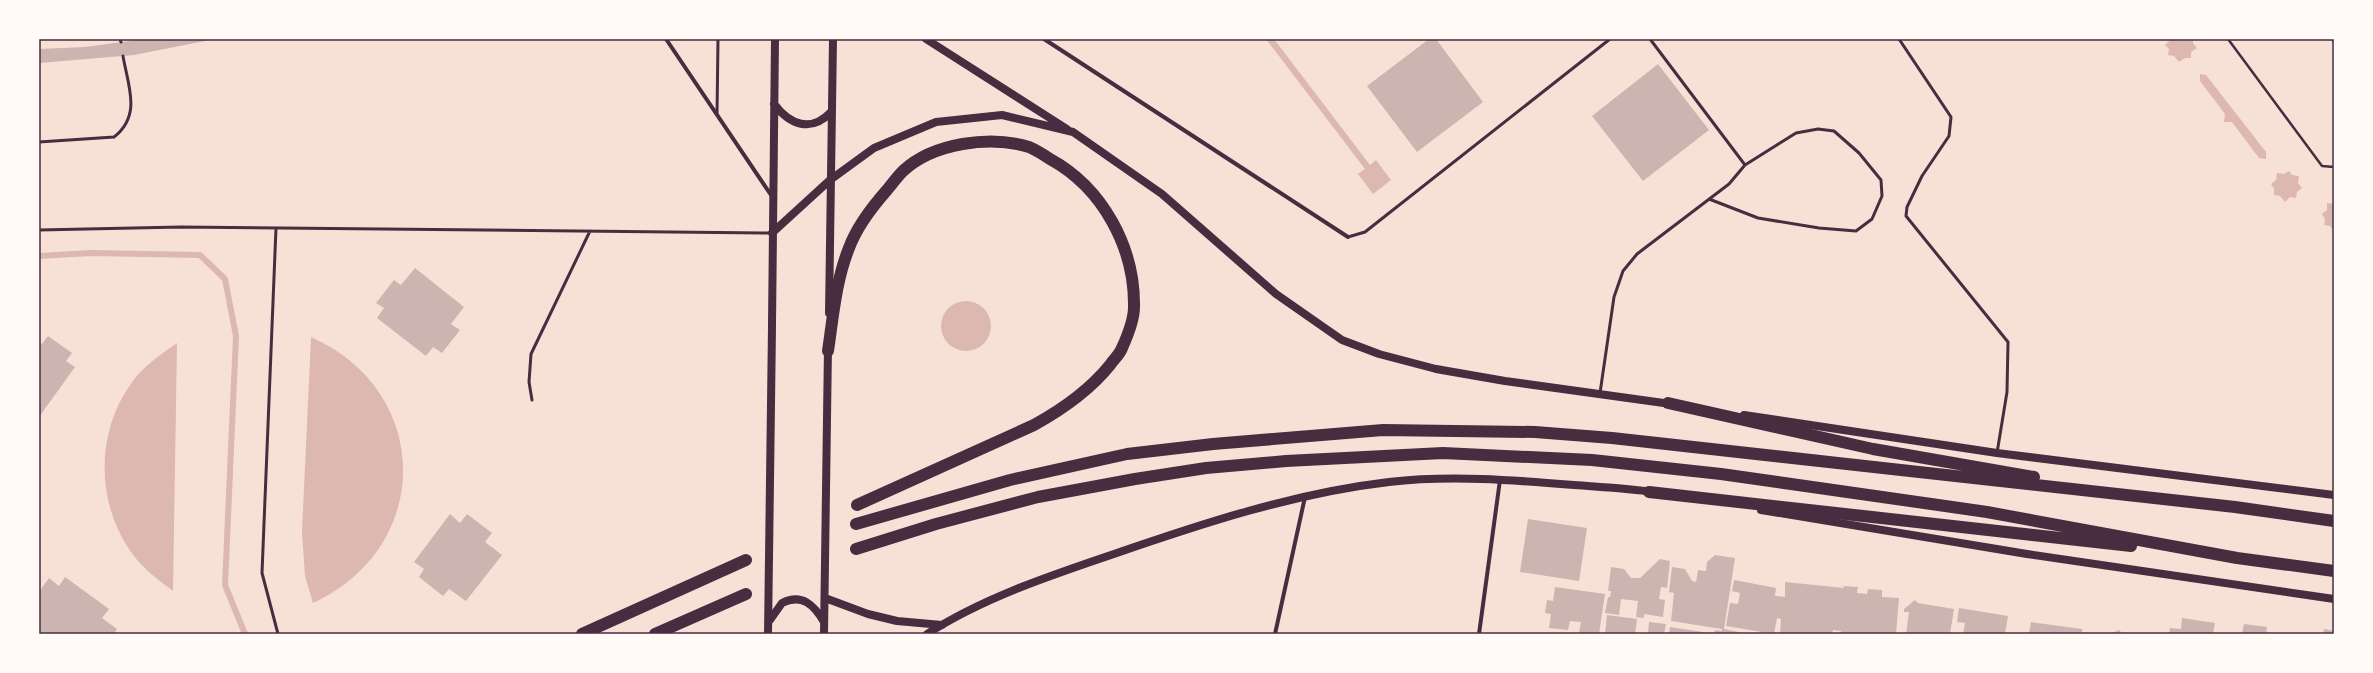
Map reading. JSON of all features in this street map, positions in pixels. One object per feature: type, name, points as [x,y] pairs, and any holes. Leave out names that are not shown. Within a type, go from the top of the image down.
[{"type":"highway","points":[[828,351],[835,302],[849,248],[868,211],[904,170],[936,151],[966,144],[997,140],[1030,148],[1064,166],[1091,192],[1111,218],[1124,244],[1132,275],[1134,309],[1122,349],[1096,382],[1061,410],[1034,425],[857,505]]},
{"type":"highway","points":[[1668,403],[1873,449],[2024,476],[2334,521]]},
{"type":"highway","points":[[856,524],[1010,480],[1127,454],[1213,444],[1399,430],[1535,432],[1612,438],[2235,507]]},
{"type":"highway","points":[[856,549],[936,524],[1038,497],[1136,479],[1206,468],[1286,460],[1443,454],[1592,460],[1720,474],[1987,512],[2237,558]]},
{"type":"highway","points":[[1649,492],[2237,558],[2334,571]]},
{"type":"highway","points":[[582,634],[746,559]]},
{"type":"highway","points":[[655,634],[746,594]]},
{"type":"main road","points":[[768,634],[771,532],[772,195],[775,39]]},
{"type":"main road","points":[[824,634],[827,508],[832,39]]},
{"type":"main road","points":[[926,39],[1073,132],[1162,194],[1276,294],[1342,340],[1379,354],[1436,369],[1505,381],[1600,393],[1997,453],[2334,495]]},
{"type":"main road","points":[[774,104],[783,116],[798,123],[816,123],[831,112]]},
{"type":"main road","points":[[772,233],[830,180],[874,148],[936,122],[1002,115],[1073,132]]},
{"type":"main road","points":[[927,634],[942,625],[1043,578],[1157,539],[1304,497],[1389,482],[1446,479],[1500,480],[1649,492],[2027,554],[2334,599]]},
{"type":"main road","points":[[825,598],[868,614],[897,620],[942,625]]},
{"type":"main road","points":[[769,624],[782,603],[795,599],[811,604],[824,623]]},
{"type":"street","points":[[666,39],[772,195]]},
{"type":"street","points":[[1044,39],[1348,237]]},
{"type":"street","points":[[1479,634],[1500,480]]},
{"type":"street","points":[[1274,634],[1304,497]]},
{"type":"lane","points":[[718,39],[718,115]]},
{"type":"lane","points":[[1348,237],[1365,232],[1610,39]]},
{"type":"lane","points":[[1650,39],[1745,165]]},
{"type":"lane","points":[[1899,39],[1951,117],[1949,136],[1922,176],[1908,207],[1906,216],[2008,342],[2007,392],[1997,453]]},
{"type":"lane","points":[[39,142],[114,137],[121,132],[130,118],[132,106],[123,56]]},
{"type":"lane","points":[[1600,393],[1614,297],[1623,271],[1637,254],[1709,199],[1729,184],[1745,165],[1796,133],[1818,129],[1834,131],[1859,153],[1881,180],[1882,196],[1872,219],[1856,230],[1819,228],[1758,218],[1709,199]]},
{"type":"lane","points":[[39,230],[181,226],[772,233]]},
{"type":"lane","points":[[276,228],[262,573],[278,634]]},
{"type":"lane","points":[[532,400],[529,382],[531,354],[590,231]]},
{"type":"path","points":[[2228,39],[2322,166],[2334,167]]},
{"type":"shaded area","points":[[1266,39],[1274,39],[1370,165],[1376,160],[1391,180],[1373,194],[1358,174],[1365,169]]},
{"type":"shaded area","points":[[2171,39],[2193,39],[2193,43],[2197,48],[2191,52],[2191,58],[2185,58],[2179,62],[2174,56],[2168,55],[2169,49],[2165,45]]},
{"type":"shaded area","points":[[2200,74],[2206,75],[2266,152],[2266,159],[2259,158],[2232,122],[2224,122],[2225,114],[2200,81]]},
{"type":"shaded area","points":[[2289,171],[2292,175],[2299,176],[2298,183],[2302,188],[2297,192],[2296,198],[2290,197],[2285,202],[2280,196],[2274,195],[2274,189],[2271,184],[2276,180],[2277,173],[2284,174]]},
{"type":"shaded area","points":[[2327,203],[2334,204],[2334,231],[2330,226],[2324,225],[2325,219],[2322,214],[2327,210]]},
{"type":"shaded area","points":[[966,301],[975,303],[984,308],[989,317],[991,326],[989,335],[984,344],[975,349],[966,351],[957,349],[948,344],[943,335],[941,326],[943,317],[948,308],[957,303]]},
{"type":"shaded area","points":[[311,337],[351,362],[380,393],[397,430],[403,469],[398,508],[381,545],[353,578],[313,603],[305,576],[302,532]]},
{"type":"shaded area","points":[[177,343],[173,591],[138,561],[124,542],[114,520],[108,498],[105,474],[105,451],[110,428],[118,406],[130,385],[152,362]]},
{"type":"building","points":[[144,39],[210,40],[134,55],[39,63],[39,49],[85,47]]},
{"type":"building","points":[[1429,39],[1436,39],[1483,102],[1417,152],[1367,86]]},
{"type":"building","points":[[1658,64],[1709,130],[1643,181],[1592,116]]},
{"type":"building","points":[[415,268],[464,307],[451,324],[460,330],[442,353],[433,347],[426,356],[377,318],[384,308],[376,303],[394,280],[401,285]]},
{"type":"building","points":[[48,336],[72,353],[66,361],[75,367],[39,417],[39,342],[42,344]]},
{"type":"building","points":[[450,514],[460,523],[467,514],[492,533],[485,542],[502,555],[466,601],[449,589],[443,596],[419,577],[424,569],[414,562]]},
{"type":"building","points":[[1528,519],[1587,528],[1579,581],[1520,572]]},
{"type":"building","points":[[1715,555],[1735,558],[1724,629],[1748,634],[1714,634],[1715,630],[1722,631],[1722,629],[1671,621],[1674,593],[1669,592],[1672,567],[1685,569],[1692,581],[1696,582],[1698,570],[1706,571],[1707,562]]},
{"type":"building","points":[[1660,559],[1670,561],[1667,588],[1661,587],[1659,599],[1665,600],[1663,617],[1644,614],[1644,618],[1636,617],[1638,601],[1621,599],[1619,615],[1605,613],[1608,597],[1610,597],[1611,591],[1608,591],[1611,567],[1624,569],[1631,578],[1640,578]]},
{"type":"building","points":[[65,577],[109,609],[102,618],[117,629],[114,634],[39,634],[39,592],[49,578],[59,586]]},
{"type":"building","points":[[1734,580],[1776,588],[1775,596],[1785,597],[1785,582],[1844,588],[1843,586],[1858,587],[1857,593],[1867,594],[1868,589],[1882,590],[1882,597],[1899,598],[1896,634],[1840,634],[1841,631],[1833,630],[1832,634],[1780,634],[1781,619],[1777,618],[1774,634],[1726,626],[1730,603],[1738,604],[1740,593],[1732,591]]},
{"type":"building","points":[[1555,587],[1605,594],[1599,634],[1579,633],[1581,622],[1570,621],[1568,630],[1549,628],[1551,614],[1545,613],[1547,600],[1553,601]]},
{"type":"building","points":[[1915,600],[1918,603],[1954,609],[1950,634],[1906,634],[1909,612],[1904,612],[1904,609]]},
{"type":"building","points":[[1959,608],[2008,616],[2005,634],[1963,634],[1965,623],[1957,622]]},
{"type":"building","points":[[1607,615],[1637,619],[1635,634],[1605,634]]},
{"type":"building","points":[[2182,618],[2215,623],[2213,634],[2169,634],[2170,628],[2181,629]]},
{"type":"building","points":[[1649,622],[1666,624],[1664,634],[1648,634]]},
{"type":"building","points":[[2031,622],[2082,629],[2082,634],[2029,634]]},
{"type":"building","points":[[2244,624],[2267,627],[2266,634],[2242,634]]},
{"type":"building","points":[[1670,627],[1709,633],[1669,634]]},
{"type":"building","points":[[2324,629],[2334,631],[2333,634],[2323,634]]},
{"type":"building","points":[[2119,630],[2123,634],[2110,634]]},
{"type":"waterway","points":[[39,256],[91,253],[200,255],[225,279],[236,336],[225,585],[245,634]]}]
